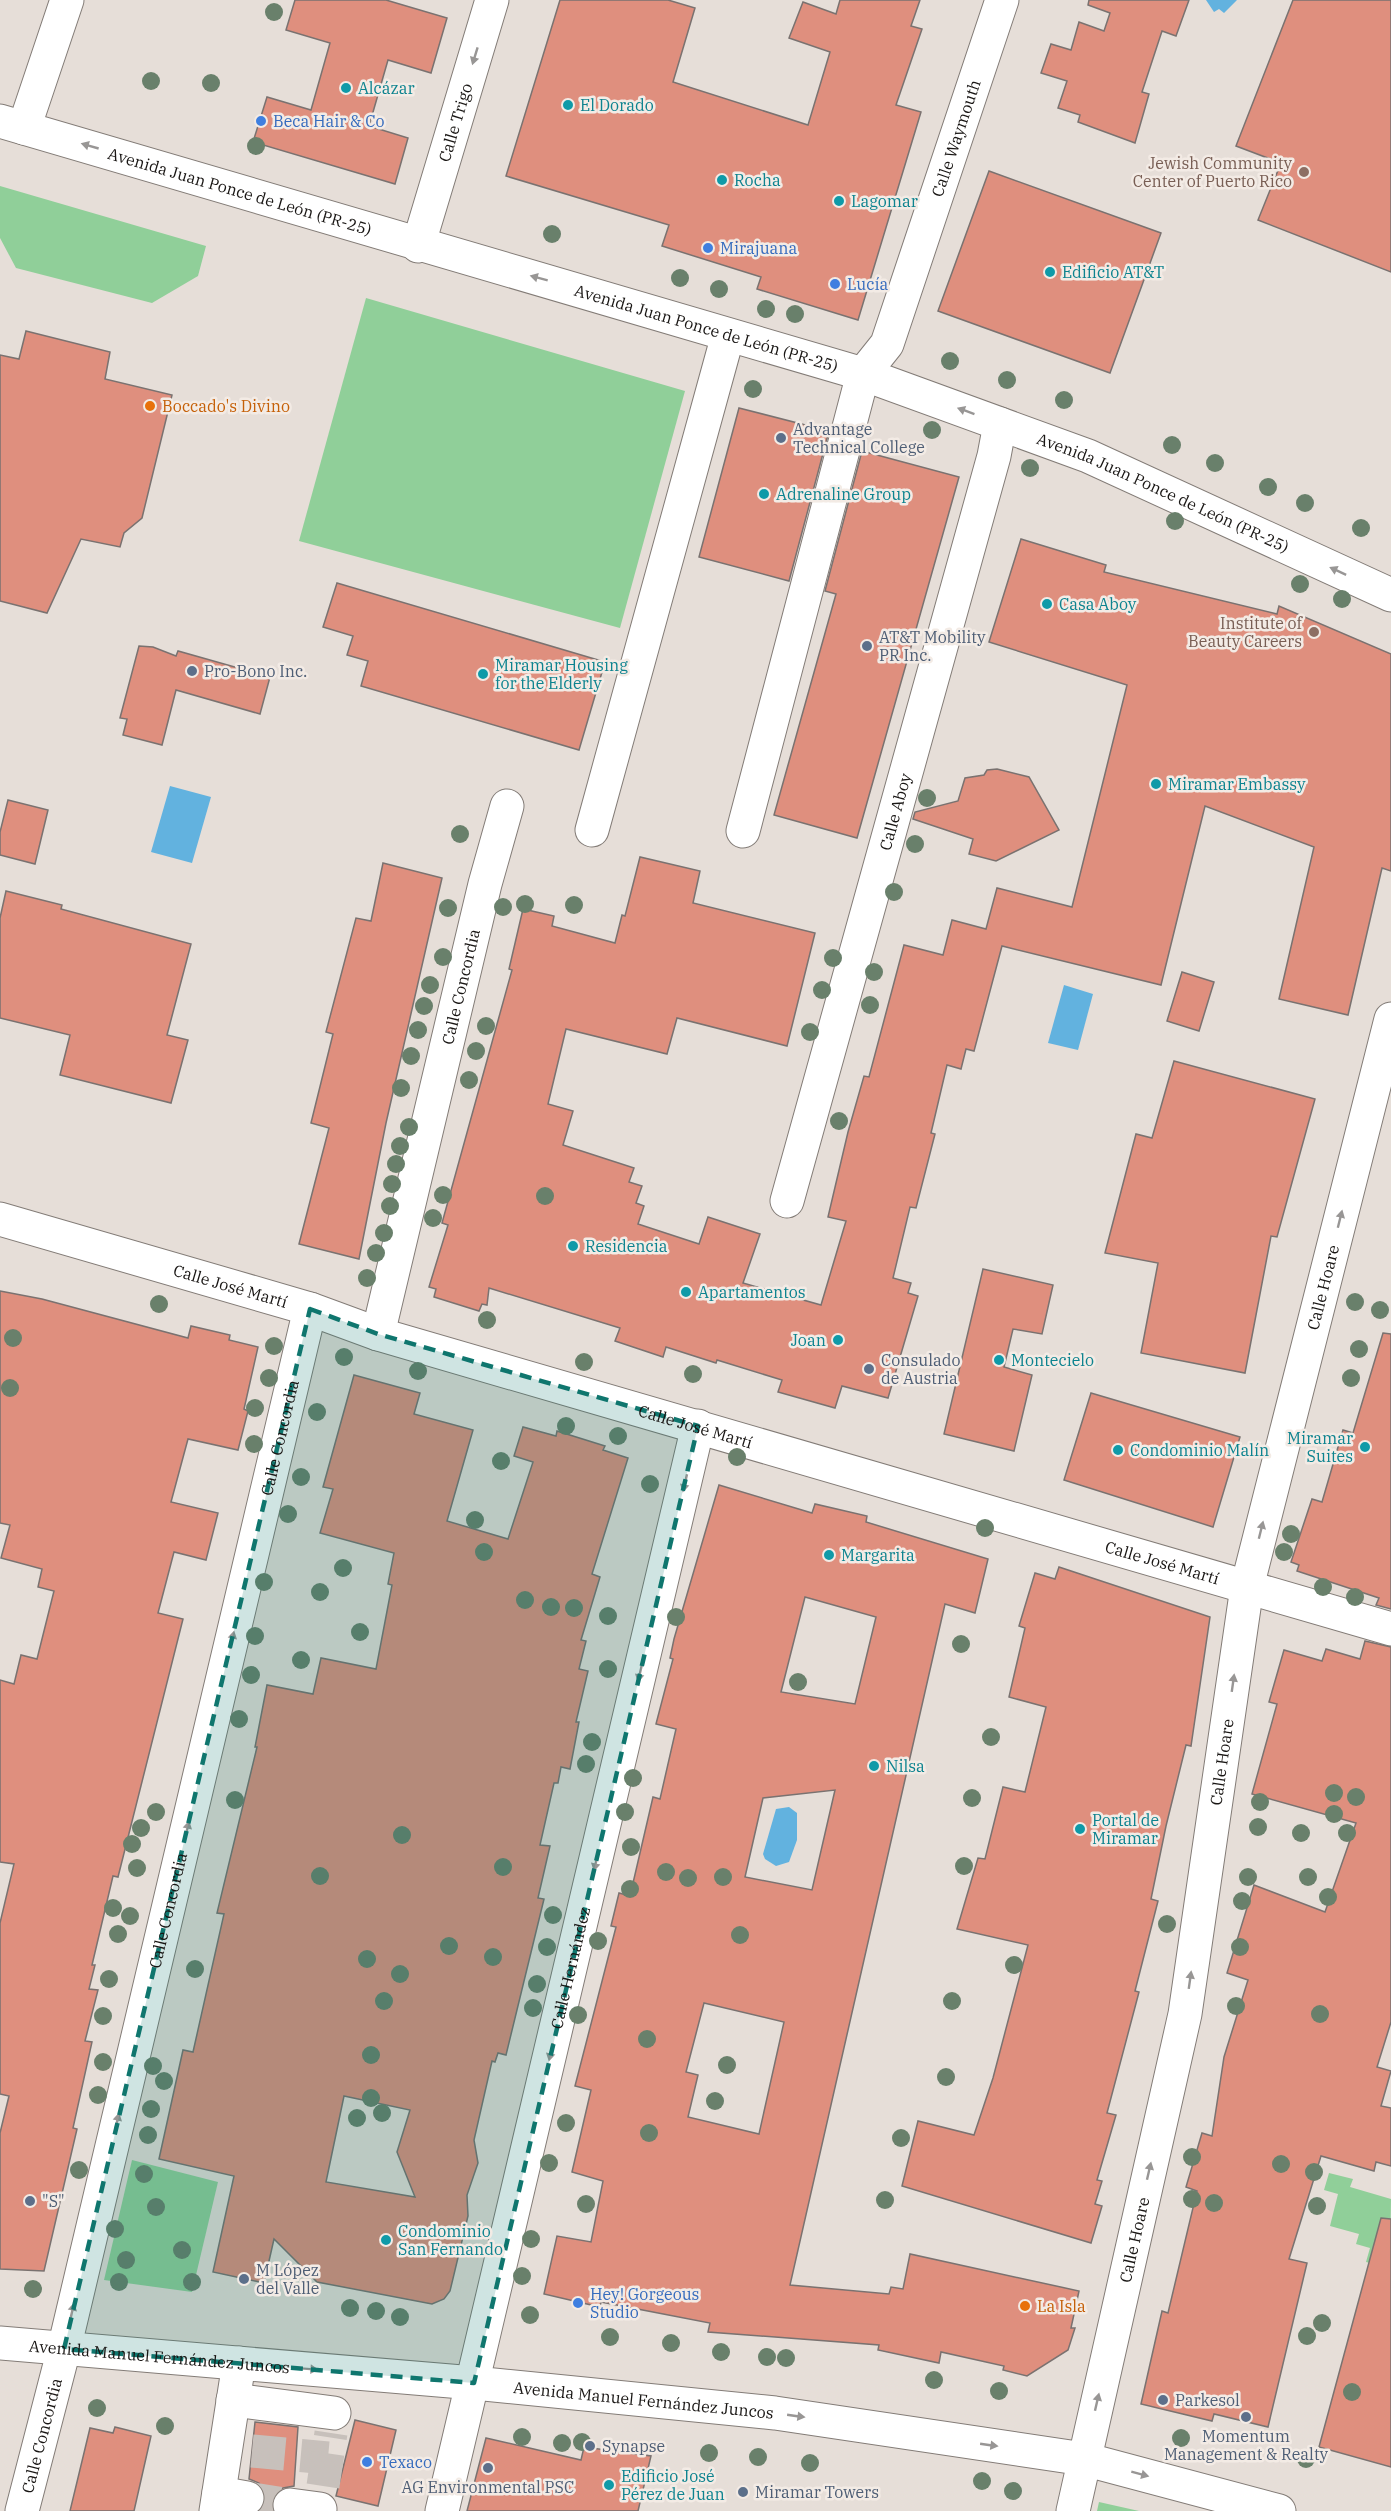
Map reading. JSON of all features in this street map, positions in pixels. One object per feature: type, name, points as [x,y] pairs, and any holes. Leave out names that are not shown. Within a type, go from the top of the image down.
[{"type":"street","points":[[12,124],[67,0]]},
{"type":"street","name":"Calle Trigo","points":[[418,246],[492,0]]},
{"type":"street","name":"Calle Waymouth","points":[[863,374],[886,344],[1002,0]]},
{"type":"street","name":"Avenida Juan Ponce de León (PR-25)","points":[[12,124],[418,246],[570,287],[863,374],[1088,456],[1391,595]]},
{"type":"street","points":[[591,830],[728,335]]},
{"type":"street","points":[[743,831],[863,374]]},
{"type":"street","name":"Calle Aboy","points":[[787,1201],[994,456],[1000,424]]},
{"type":"street","name":"Calle Concordia","points":[[378,1334],[485,884],[507,806]]},
{"type":"street","name":"Calle Hoare","points":[[1073,2511],[1185,2014],[1247,1587],[1391,1019]]},
{"type":"street","name":"Calle José Martí","points":[[0,1219],[310,1309],[378,1334],[1391,1629]]},
{"type":"street","name":"Calle Concordia","points":[[22,2511],[64,2349],[310,1309]]},
{"type":"street","name":"Calle Hernández","points":[[441,2511],[474,2382],[698,1426]]},
{"type":"street","name":"Avenida Manuel Fernández Juncos","points":[[0,2343],[474,2382],[775,2413],[1084,2459],[1278,2511]]},
{"type":"street","points":[[227,2500],[239,2450],[233,2400],[239,2363]]},
{"type":"street","points":[[233,2400],[332,2423],[342,2371]]},
{"type":"highlighted area","points":[[310,1309],[378,1334],[698,1426],[474,2383],[64,2349]]},
{"type":"green space","points":[[0,186],[206,246],[198,276],[152,303],[16,268],[0,238]]},
{"type":"green space","points":[[366,298],[685,391],[620,628],[299,541]]},
{"type":"green space","points":[[132,2160],[218,2182],[192,2292],[104,2280]]},
{"type":"green space","points":[[1329,2173],[1353,2179],[1350,2187],[1391,2199],[1390,2268],[1366,2262],[1370,2248],[1356,2244],[1359,2234],[1330,2226],[1338,2194],[1324,2190]]},
{"type":"green space","points":[[1099,2502],[1139,2511],[1097,2511]]},
{"type":"water","points":[[1206,0],[1237,0],[1224,13],[1219,9],[1214,12]]},
{"type":"water","points":[[170,786],[211,797],[192,863],[151,852]]},
{"type":"water","points":[[1064,985],[1093,994],[1078,1050],[1048,1043]]},
{"type":"water","points":[[789,1807],[797,1813],[797,1840],[789,1862],[776,1866],[765,1859],[763,1854],[776,1809]]},
{"type":"building","name":"Alcázar","points":[[295,0],[386,0],[447,18],[431,73],[388,60],[369,126],[408,138],[395,184],[253,142],[267,97],[311,110],[330,43],[286,30]]},
{"type":"building","points":[[560,0],[668,0],[695,8],[673,82],[808,125],[830,52],[789,38],[803,2],[836,14],[840,0],[920,0],[911,26],[922,29],[896,105],[921,112],[858,320],[757,289],[761,277],[662,246],[669,225],[506,176]]},
{"type":"building","points":[[1089,0],[1189,0],[1176,36],[1162,31],[1142,92],[1149,94],[1135,143],[1078,122],[1080,115],[1058,108],[1067,81],[1041,73],[1051,44],[1071,50],[1079,22],[1104,31],[1110,13],[1088,5]]},
{"type":"building","points":[[1293,0],[1391,0],[1391,272],[1258,220],[1281,163],[1236,146]]},
{"type":"building","name":"Edificio AT&T","points":[[989,171],[1161,233],[1110,373],[938,311]]},
{"type":"building","points":[[26,331],[110,352],[105,379],[172,395],[142,518],[124,533],[120,547],[81,539],[47,613],[0,601],[0,355],[19,359]]},
{"type":"building","name":"Adrenaline Group","points":[[739,408],[829,431],[789,581],[699,557]]},
{"type":"building","name":"AT&T Mobility PR Inc.","points":[[862,451],[959,477],[857,838],[774,815],[836,594],[825,591]]},
{"type":"building","points":[[1021,539],[1106,565],[1104,572],[1277,614],[1279,606],[1391,654],[1391,871],[1382,868],[1348,1015],[1279,999],[1314,847],[1205,806],[1161,985],[1002,946],[974,1051],[966,1049],[961,1069],[947,1065],[931,1133],[935,1134],[916,1208],[910,1207],[893,1278],[911,1283],[908,1293],[918,1296],[888,1398],[842,1386],[835,1408],[778,1392],[782,1380],[666,1347],[663,1357],[615,1341],[620,1328],[489,1288],[487,1305],[482,1304],[479,1311],[434,1297],[436,1289],[429,1287],[448,1225],[442,1223],[512,970],[509,969],[523,909],[554,916],[552,926],[615,943],[622,915],[625,916],[640,857],[700,871],[693,903],[815,933],[787,1046],[677,1018],[667,1054],[566,1029],[548,1104],[573,1111],[563,1145],[634,1168],[629,1182],[642,1186],[636,1203],[644,1206],[638,1224],[699,1244],[708,1217],[760,1234],[743,1283],[821,1305],[846,1221],[828,1217],[848,1132],[864,1076],[869,1077],[904,945],[943,955],[952,920],[986,929],[997,888],[1072,907],[1127,685],[989,642]]},
{"type":"building","name":"Miramar Housing for the Elderly","points":[[337,583],[605,662],[579,750],[361,686],[368,661],[347,655],[353,636],[323,627]]},
{"type":"building","points":[[139,646],[153,647],[176,656],[178,651],[270,677],[260,714],[176,690],[162,745],[123,735],[127,719],[120,718]]},
{"type":"building","points":[[997,769],[1029,777],[1059,830],[996,861],[969,854],[973,839],[913,819],[915,812],[958,801],[965,778],[984,775],[987,770]]},
{"type":"building","points":[[8,800],[48,810],[35,864],[0,855],[0,832]]},
{"type":"building","points":[[383,863],[442,878],[386,1123],[359,1259],[299,1244],[329,1128],[311,1123],[333,1034],[326,1032],[356,918],[371,921]]},
{"type":"building","points":[[6,891],[62,905],[61,909],[191,944],[167,1035],[188,1040],[171,1103],[60,1075],[70,1035],[0,1018],[0,918]]},
{"type":"building","points":[[1182,972],[1214,982],[1199,1031],[1167,1021]]},
{"type":"building","points":[[1174,1061],[1315,1099],[1277,1237],[1271,1236],[1245,1373],[1141,1353],[1158,1263],[1105,1253],[1136,1134],[1152,1138]]},
{"type":"building","name":"Montecielo","points":[[983,1269],[1053,1285],[1042,1334],[1013,1329],[1004,1367],[1032,1375],[1014,1451],[944,1434]]},
{"type":"building","points":[[0,1291],[42,1299],[188,1338],[191,1326],[230,1335],[229,1340],[258,1347],[244,1409],[248,1411],[238,1450],[188,1439],[171,1502],[218,1513],[206,1560],[174,1552],[158,1613],[183,1619],[118,1877],[113,1876],[92,1965],[95,1965],[89,1989],[98,1990],[85,2041],[92,2042],[73,2128],[77,2129],[44,2271],[0,2269],[0,2133],[9,2096],[0,2094],[0,1923],[14,1864],[0,1862],[0,1680],[14,1684],[21,1655],[37,1659],[54,1591],[38,1587],[42,1569],[1,1558],[10,1525],[0,1523]]},
{"type":"building","points":[[1383,1333],[1391,1334],[1391,1609],[1376,1605],[1379,1598],[1297,1571],[1299,1565],[1291,1562],[1312,1499],[1322,1502],[1343,1430],[1353,1433]]},
{"type":"building","points":[[354,1375],[420,1393],[414,1414],[473,1430],[447,1521],[508,1539],[533,1462],[514,1456],[523,1427],[556,1436],[557,1431],[605,1446],[603,1450],[628,1458],[592,1574],[600,1577],[581,1640],[586,1641],[579,1669],[588,1671],[576,1722],[579,1722],[570,1769],[561,1767],[558,1783],[554,1783],[540,1845],[550,1846],[538,1898],[544,1899],[506,2055],[498,2053],[495,2062],[492,2061],[474,2140],[478,2163],[467,2195],[468,2216],[450,2291],[444,2299],[432,2304],[317,2282],[274,2239],[264,2283],[213,2272],[234,2176],[159,2159],[183,2050],[193,2052],[224,1914],[217,1913],[257,1747],[255,1747],[267,1685],[313,1694],[321,1658],[376,1669],[392,1585],[388,1584],[394,1553],[320,1533],[333,1489],[323,1487]],"holes":[[[344,2096],[410,2110],[397,2152],[415,2197],[326,2182]]]},
{"type":"building","points":[[1091,1393],[1240,1437],[1213,1527],[1064,1480]]},
{"type":"building","points":[[719,1485],[812,1513],[815,1504],[867,1516],[866,1522],[988,1559],[975,1613],[945,1604],[790,2285],[889,2294],[891,2287],[903,2289],[910,2254],[1079,2291],[1071,2328],[1075,2328],[1068,2350],[1027,2376],[1003,2370],[1004,2366],[941,2352],[939,2363],[878,2350],[879,2345],[708,2332],[710,2323],[601,2302],[600,2307],[544,2294],[557,2236],[591,2242],[603,2181],[572,2172],[591,2090],[575,2086],[616,1927],[611,1926],[619,1893],[630,1896],[653,1797],[660,1799],[676,1729],[656,1724],[673,1659],[670,1658]],"holes":[[[805,1597],[876,1617],[855,1704],[781,1692]],[[835,1790],[812,1890],[745,1877],[763,1798]],[[704,2003],[784,2022],[759,2134],[688,2117],[698,2075],[686,2072]]]},
{"type":"building","points":[[1059,1567],[1210,1617],[1191,1746],[1186,1745],[1166,1826],[1151,1899],[1158,1901],[1135,1991],[1139,1992],[1107,2113],[1116,2115],[1097,2180],[1102,2181],[1095,2204],[1102,2206],[1091,2243],[902,2186],[918,2121],[974,2135],[993,2078],[1028,1945],[957,1929],[978,1858],[985,1859],[1003,1787],[1025,1792],[1046,1707],[1009,1697],[1025,1628],[1019,1626],[1035,1573],[1055,1579]]},
{"type":"building","points":[[1365,1641],[1391,1647],[1391,2022],[1377,2067],[1391,2071],[1381,2106],[1391,2108],[1391,2166],[1376,2162],[1374,2171],[1321,2156],[1289,2259],[1307,2263],[1268,2427],[1214,2414],[1212,2421],[1141,2404],[1162,2311],[1168,2313],[1197,2191],[1186,2187],[1202,2133],[1212,2136],[1224,2057],[1248,1980],[1227,1973],[1254,1885],[1325,1912],[1356,1823],[1252,1794],[1277,1704],[1269,1702],[1284,1650],[1322,1661],[1326,1649],[1360,1659]]},
{"type":"building","points":[[1381,2218],[1391,2219],[1391,2467],[1319,2447]]},
{"type":"building","name":"Texaco","points":[[355,2420],[396,2430],[378,2506],[336,2496]]},
{"type":"building","points":[[255,2422],[298,2427],[294,2486],[283,2488],[276,2493],[272,2502],[272,2511],[260,2511],[265,2502],[265,2492],[259,2483],[249,2479]]},
{"type":"building","points":[[115,2427],[151,2436],[134,2511],[70,2511],[90,2428],[113,2433]]},
{"type":"building","points":[[486,2438],[581,2460],[584,2447],[651,2456],[638,2511],[467,2511]]},
{"type":"tunnel","points":[[323,2486],[331,2433]]},
{"type":"tunnel","points":[[252,2451],[328,2458]]},
{"type":"tunnel","points":[[247,2498],[290,2505]]},
{"type":"place","name":"Alcázar","points":[[346,88]]},
{"type":"place","name":"El Dorado","points":[[568,105]]},
{"type":"place","name":"Beca Hair & Co","points":[[261,121]]},
{"type":"place","name":"Jewish Community Center of Puerto Rico","points":[[1304,172]]},
{"type":"place","name":"Rocha","points":[[722,180]]},
{"type":"place","name":"Lagomar","points":[[839,201]]},
{"type":"place","name":"Mirajuana","points":[[708,248]]},
{"type":"place","name":"Edificio AT&T","points":[[1050,272]]},
{"type":"place","name":"Lucía","points":[[835,284]]},
{"type":"place","name":"Boccado's Divino","points":[[150,406]]},
{"type":"place","name":"Advantage Technical College","points":[[781,438]]},
{"type":"place","name":"Adrenaline Group","points":[[764,494]]},
{"type":"place","name":"Casa Aboy","points":[[1047,604]]},
{"type":"place","name":"Institute of Beauty Careers","points":[[1314,632]]},
{"type":"place","name":"AT&T Mobility PR Inc.","points":[[867,646]]},
{"type":"place","name":"Pro-Bono Inc.","points":[[192,671]]},
{"type":"place","name":"Miramar Housing for the Elderly","points":[[483,674]]},
{"type":"place","name":"Miramar Embassy","points":[[1156,784]]},
{"type":"place","name":"Residencia","points":[[573,1246]]},
{"type":"place","name":"Apartamentos","points":[[686,1292]]},
{"type":"place","name":"Joan","points":[[838,1340]]},
{"type":"place","name":"Montecielo","points":[[999,1360]]},
{"type":"place","name":"Consulado de Austria","points":[[869,1369]]},
{"type":"place","name":"Miramar Suites","points":[[1365,1447]]},
{"type":"place","name":"Condominio Malín","points":[[1118,1450]]},
{"type":"place","name":"Margarita","points":[[829,1555]]},
{"type":"place","name":"Nilsa","points":[[874,1766]]},
{"type":"place","name":"Portal de Miramar","points":[[1080,1829]]},
{"type":"place","name":"\"S\"","points":[[30,2201]]},
{"type":"place","name":"Condominio San Fernando","points":[[386,2240]]},
{"type":"place","name":"M López del Valle","points":[[244,2279]]},
{"type":"place","name":"Hey! Gorgeous Studio","points":[[578,2303]]},
{"type":"place","name":"La Isla","points":[[1025,2306]]},
{"type":"place","name":"Parkesol","points":[[1163,2400]]},
{"type":"place","name":"Momentum Management & Realty","points":[[1246,2417]]},
{"type":"place","name":"Synapse","points":[[590,2446]]},
{"type":"place","name":"Texaco","points":[[367,2462]]},
{"type":"place","name":"AG Environmental PSC","points":[[488,2468]]},
{"type":"place","name":"Edificio José Pérez de Juan","points":[[609,2485]]},
{"type":"place","name":"Miramar Towers","points":[[743,2492]]}]
